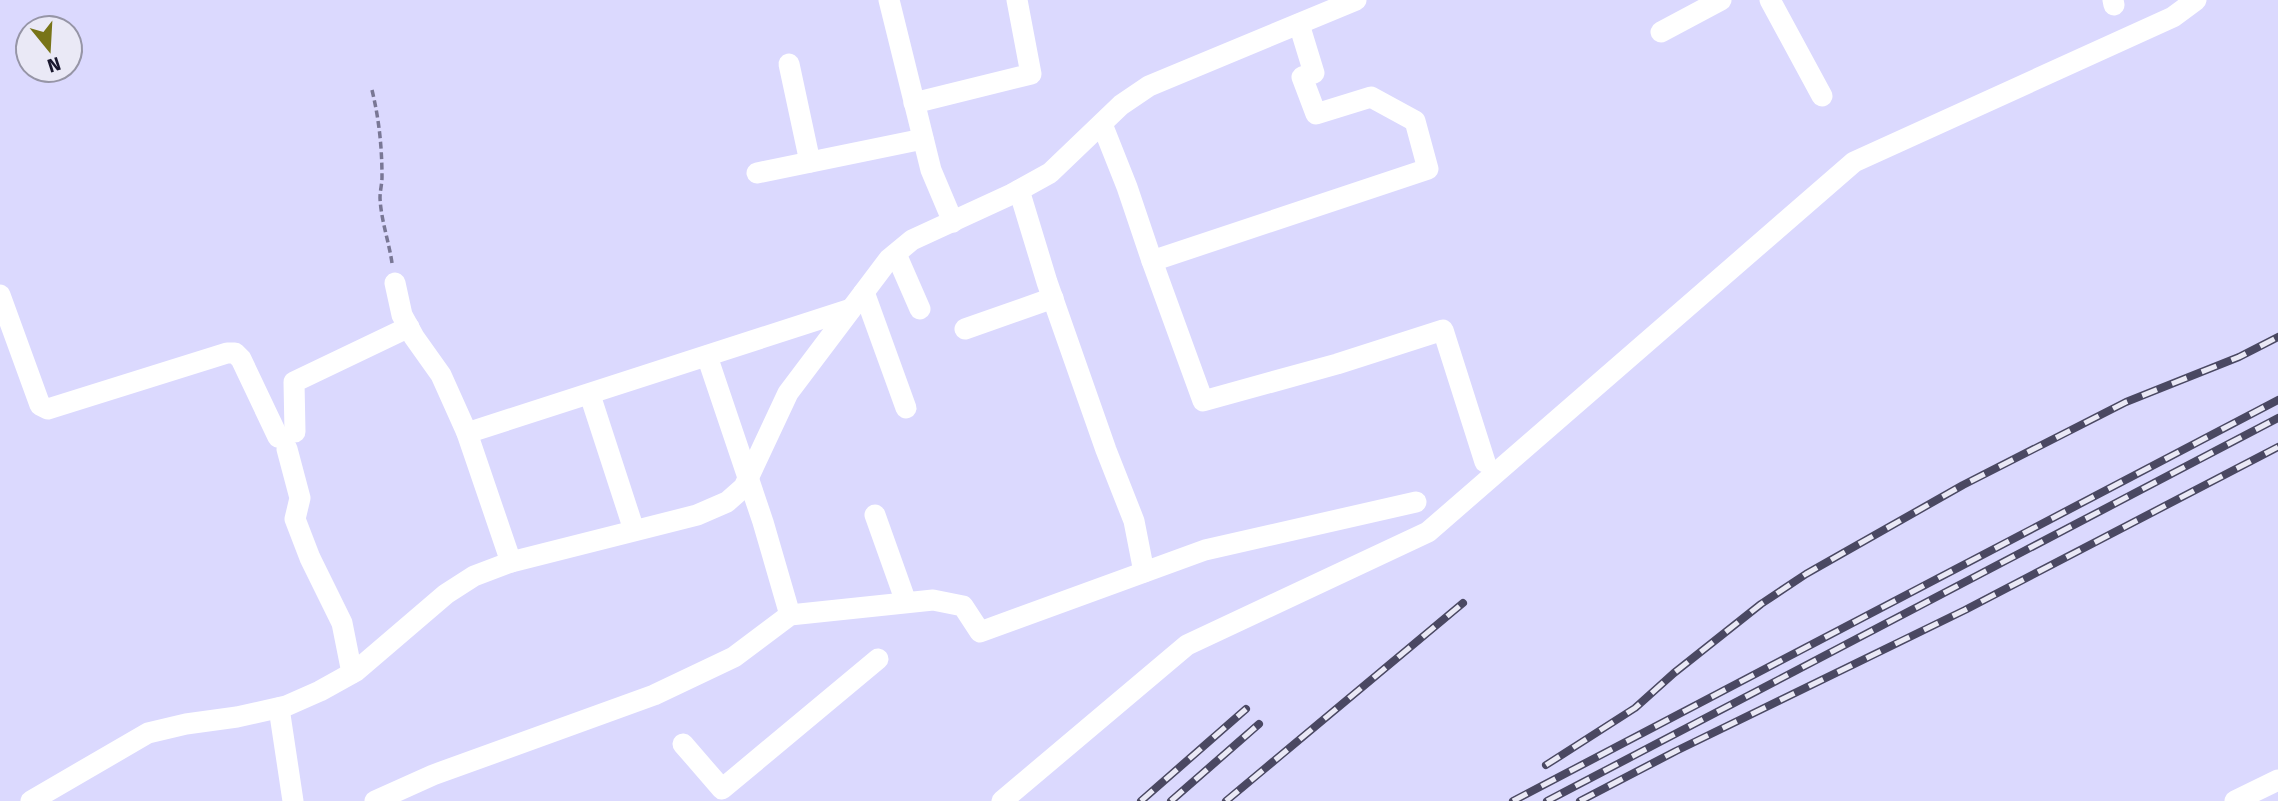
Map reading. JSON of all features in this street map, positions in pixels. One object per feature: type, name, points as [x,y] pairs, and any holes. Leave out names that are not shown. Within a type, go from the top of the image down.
[{"type":"street","points":[[889,0],[931,170],[953,222]]},
{"type":"street","points":[[914,103],[1031,74],[1017,0]]},
{"type":"street","points":[[38,799],[148,733],[279,708],[320,691],[352,673],[446,594],[474,576],[511,562],[697,515],[727,502],[744,487],[788,393],[889,259],[912,240],[1050,173],[1121,105],[1149,86],[1356,0]]},
{"type":"street","points":[[1661,32],[1721,0]]},
{"type":"street","points":[[1770,0],[1822,96]]},
{"type":"street","points":[[1002,801],[1187,645],[1428,532],[1854,162],[2173,17],[2196,1]]},
{"type":"street","points":[[1152,261],[1428,169],[1415,121],[1371,97],[1316,114],[1302,77],[1314,73],[1299,24]]},
{"type":"street","points":[[789,64],[810,162]]},
{"type":"street","points":[[1102,124],[1203,401],[1337,364],[1443,330],[1485,462]]},
{"type":"street","points":[[757,173],[923,139]]},
{"type":"street","points":[[1019,190],[1053,298],[1134,521],[1144,572]]},
{"type":"street","points":[[896,254],[920,309]]},
{"type":"street","points":[[395,283],[402,315],[441,374],[467,433],[511,562]]},
{"type":"street","points":[[0,295],[40,405],[48,409],[228,353],[235,353],[241,359],[287,439],[300,498],[295,519],[310,558],[342,623],[352,673]]},
{"type":"street","points":[[965,329],[1053,298]]},
{"type":"street","points":[[467,433],[707,356],[857,301]]},
{"type":"street","points":[[857,301],[906,408]]},
{"type":"street","points":[[287,439],[294,382],[409,327]]},
{"type":"street","points":[[707,356],[790,615]]},
{"type":"street","points":[[590,395],[634,530]]},
{"type":"street","points":[[375,801],[433,775],[654,695],[734,657],[790,615],[933,600],[963,606],[980,632],[1205,550],[1416,502]]},
{"type":"street","points":[[876,515],[906,603]]},
{"type":"street","points":[[683,744],[725,795],[877,659]]},
{"type":"street","points":[[279,708],[293,801]]},
{"type":"street","points":[[2235,801],[2278,780]]},
{"type":"path","points":[[372,90],[382,144],[381,205],[395,283]]},
{"type":"railway","points":[[1546,765],[1635,708],[1674,673],[1761,604],[1806,574],[1963,485],[2126,402],[2239,357],[2278,337]]},
{"type":"railway","points":[[1513,801],[2278,400]]},
{"type":"railway","points":[[1547,801],[2278,418]]},
{"type":"railway","points":[[1580,801],[1676,751],[1965,610],[2278,447]]},
{"type":"railway","points":[[1226,801],[1463,603]]},
{"type":"railway","points":[[1141,801],[1246,709]]},
{"type":"railway","points":[[1171,801],[1259,724]]}]
